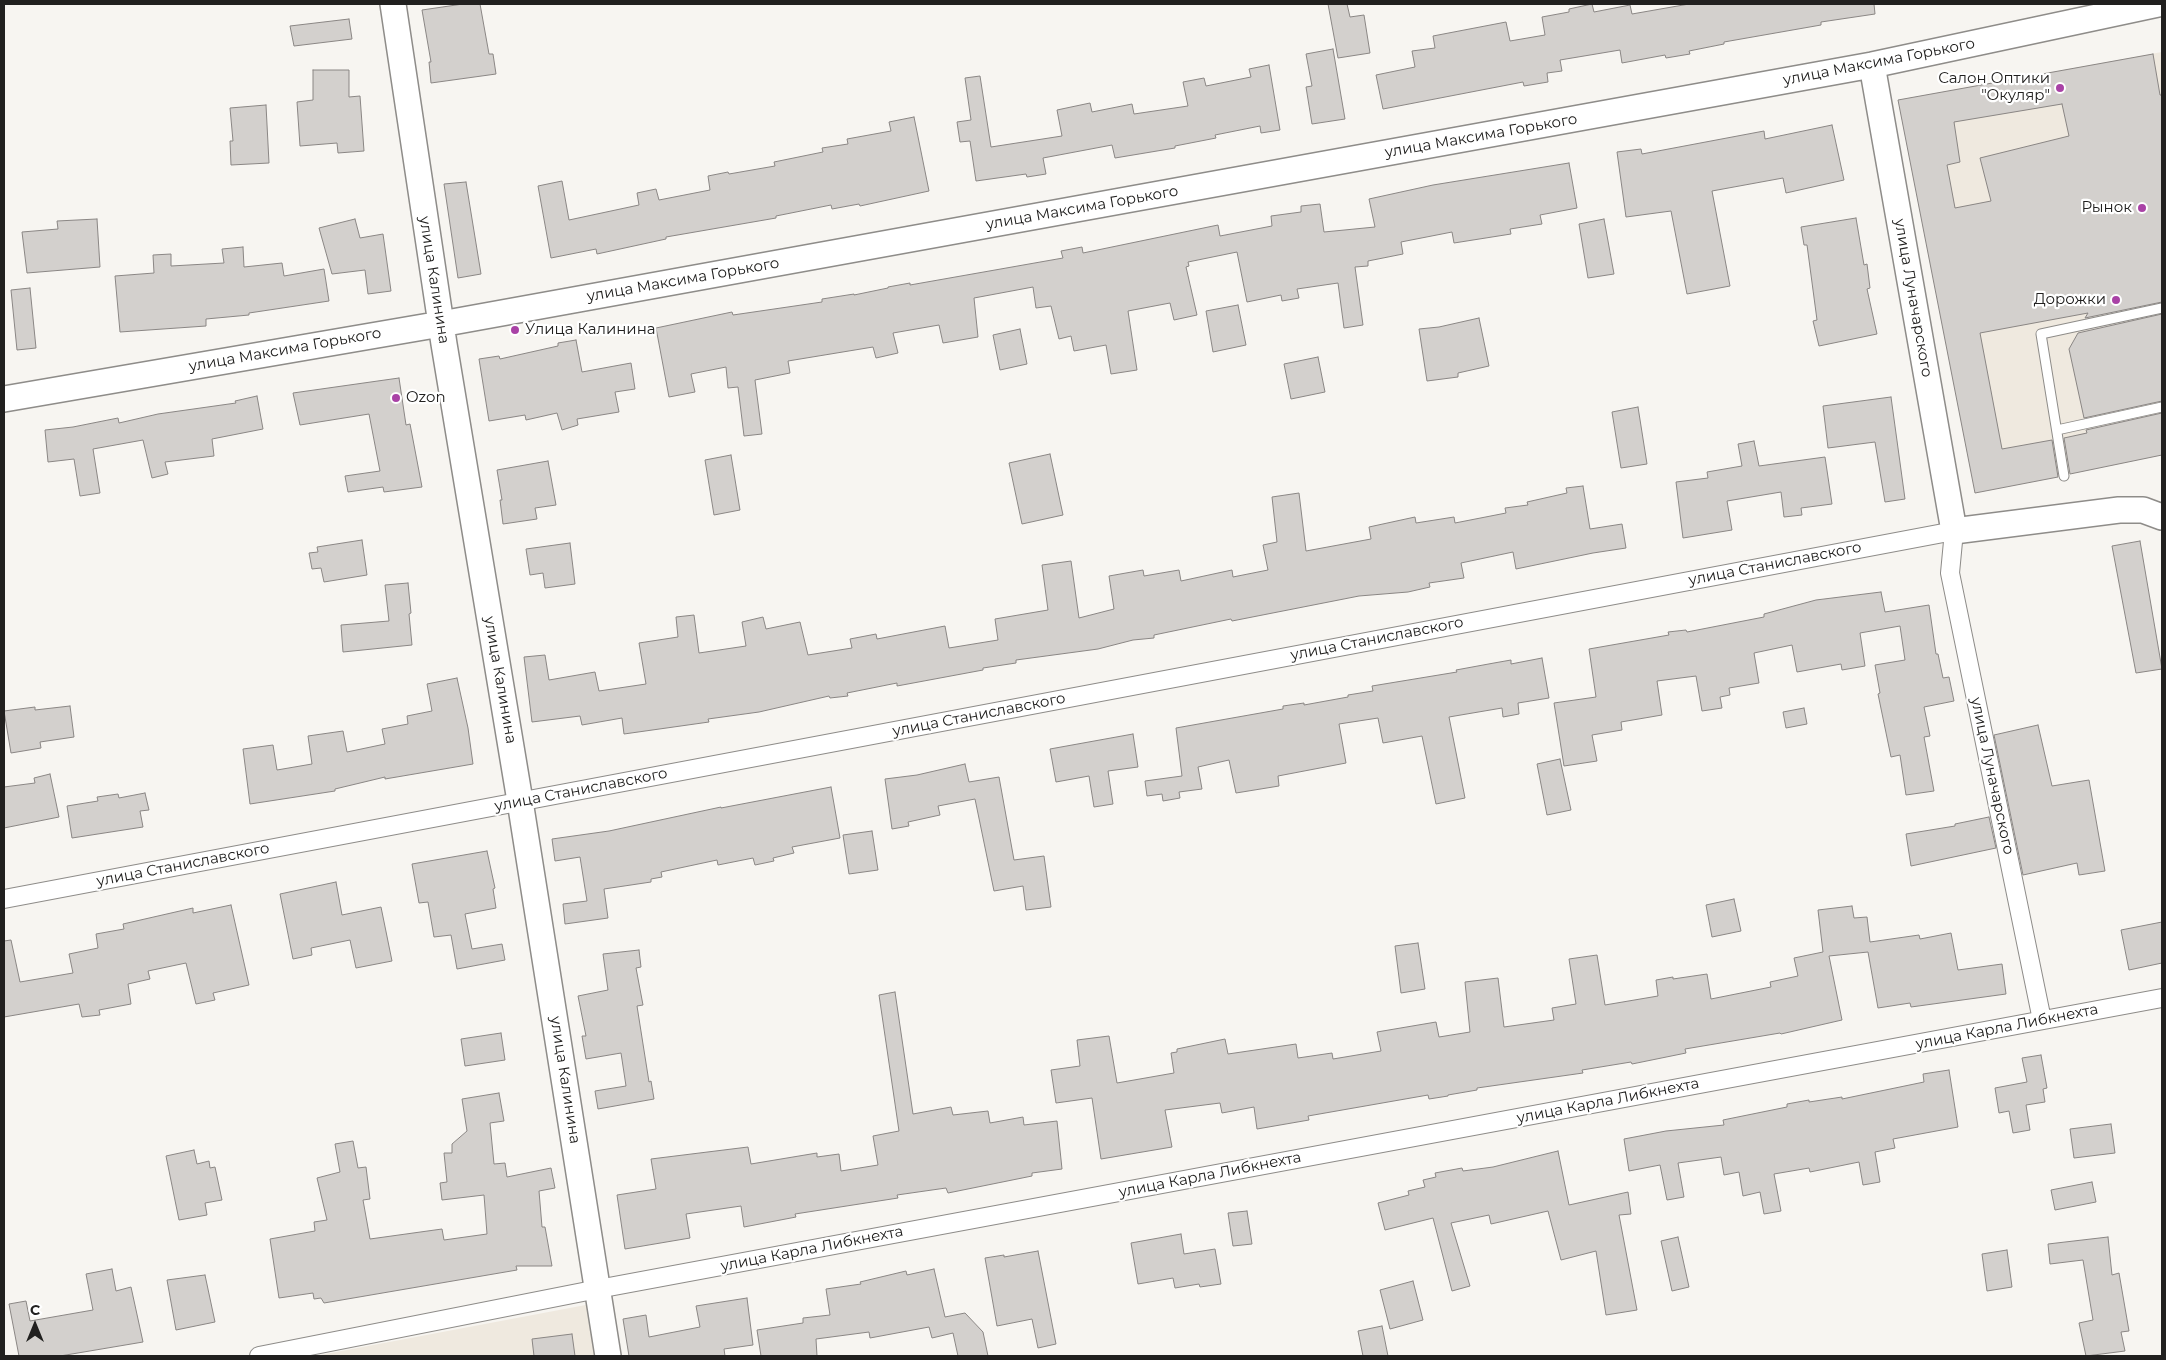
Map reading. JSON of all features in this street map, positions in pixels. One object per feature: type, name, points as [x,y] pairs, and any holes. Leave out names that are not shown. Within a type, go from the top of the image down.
[{"type":"main road","name":"улица Калинина","points":[[393,4],[440,324],[520,801],[608,1356]]},
{"type":"main road","name":"улица Максима Горького","points":[[4,398],[440,324],[1872,65],[2086,12],[2158,4]]},
{"type":"main road","name":"улица Луначарского","points":[[1872,65],[1954,531]]},
{"type":"main road","points":[[1954,531],[2119,510],[2143,510],[2162,517]]},
{"type":"street","name":"улица Станиславского","points":[[4,899],[1954,531]]},
{"type":"street","name":"улица Луначарского","points":[[1954,531],[1950,573],[2042,1020]]},
{"type":"street","name":"улица Карла Либкнехта","points":[[259,1356],[598,1290],[2162,998]]},
{"type":"lane","points":[[2064,476],[2041,334],[2162,308]]},
{"type":"lane","points":[[2057,430],[2162,407]]},
{"type":"shaded area","name":"Рынок","points":[[2162,52],[2162,455],[1975,493],[1898,100]]},
{"type":"shaded area","points":[[591,1304],[600,1356],[315,1356]]},
{"type":"building","points":[[463,4],[480,4],[489,54],[493,54],[496,74],[431,83],[429,62],[431,62],[422,10]]},
{"type":"building","points":[[1328,4],[1347,4],[1350,17],[1364,15],[1370,53],[1338,58]]},
{"type":"building","points":[[1592,4],[1594,12],[1630,5],[1632,14],[1689,4],[1874,4],[1875,14],[1821,22],[1821,25],[1724,42],[1724,44],[1689,51],[1690,54],[1666,58],[1665,55],[1622,63],[1620,50],[1560,60],[1562,71],[1547,73],[1548,82],[1524,86],[1523,82],[1383,109],[1376,75],[1415,67],[1412,51],[1435,48],[1433,36],[1506,22],[1510,41],[1545,35],[1542,17],[1569,12],[1569,9]]},
{"type":"building","points":[[349,19],[352,39],[294,46],[290,26]]},
{"type":"building","points":[[1333,49],[1345,119],[1312,124],[1306,87],[1312,86],[1306,54]]},
{"type":"building","name":"Рынок","points":[[2153,54],[2160,95],[2162,95],[2162,302],[2085,318],[2088,313],[1980,333],[2002,449],[2052,440],[2058,477],[1975,493],[1898,100]],"holes":[[[2062,104],[2069,136],[1980,158],[1991,201],[1955,208],[1947,165],[1960,162],[1954,122]]]},
{"type":"building","points":[[1269,65],[1280,130],[1261,133],[1260,126],[1215,135],[1216,138],[1175,146],[1175,148],[1115,158],[1112,145],[1043,158],[1046,174],[1027,177],[1026,174],[976,181],[970,141],[960,142],[957,122],[971,120],[965,78],[980,76],[991,147],[1062,136],[1057,110],[1090,103],[1092,112],[1132,104],[1134,114],[1188,106],[1183,82],[1204,78],[1206,86],[1251,77],[1249,69]]},
{"type":"building","points":[[313,70],[349,70],[349,97],[360,96],[364,151],[338,153],[337,143],[300,146],[297,102],[313,100]]},
{"type":"building","points":[[266,105],[269,163],[231,165],[230,141],[233,141],[230,108]]},
{"type":"building","points":[[914,117],[929,191],[860,206],[859,204],[832,209],[831,205],[776,216],[776,218],[666,237],[666,239],[597,254],[596,249],[551,258],[538,186],[562,181],[569,220],[639,205],[637,193],[656,189],[659,200],[710,190],[708,176],[775,166],[774,162],[823,152],[822,148],[848,144],[847,139],[891,131],[889,122]]},
{"type":"building","points":[[1832,125],[1844,180],[1786,193],[1783,178],[1712,191],[1730,286],[1687,294],[1671,211],[1626,217],[1617,152],[1641,149],[1642,154],[1764,131],[1765,139]]},
{"type":"building","points":[[1569,163],[1577,208],[1540,215],[1542,224],[1510,229],[1511,234],[1454,243],[1452,232],[1401,242],[1403,254],[1368,261],[1368,266],[1355,267],[1363,325],[1344,328],[1338,283],[1297,289],[1299,298],[1282,301],[1281,295],[1247,302],[1237,252],[1188,262],[1189,266],[1186,267],[1197,315],[1174,320],[1170,303],[1128,311],[1137,370],[1111,374],[1106,345],[1074,351],[1071,336],[1059,339],[1051,306],[1036,308],[1033,287],[974,298],[978,337],[943,343],[939,325],[893,333],[898,353],[876,358],[873,347],[788,361],[790,373],[755,380],[762,434],[744,436],[738,387],[728,388],[726,367],[691,374],[695,392],[669,397],[656,328],[732,312],[733,315],[822,302],[822,299],[1063,258],[1061,251],[1082,247],[1083,253],[1218,225],[1220,236],[1272,226],[1271,216],[1301,212],[1301,206],[1320,204],[1324,232],[1375,227],[1369,199],[1433,185]]},
{"type":"building","points":[[466,182],[481,274],[458,278],[444,184]]},
{"type":"building","points":[[1856,218],[1864,265],[1867,264],[1870,288],[1867,289],[1877,334],[1819,346],[1813,321],[1817,320],[1807,245],[1804,245],[1801,227]]},
{"type":"building","points":[[97,219],[100,267],[27,273],[22,232],[58,229],[57,221]]},
{"type":"building","points":[[355,219],[360,238],[383,234],[391,291],[368,294],[365,270],[332,274],[319,228]]},
{"type":"building","points":[[1604,219],[1614,274],[1588,278],[1579,224]]},
{"type":"building","points":[[243,247],[244,267],[282,263],[284,276],[324,269],[329,301],[249,313],[249,315],[206,319],[206,326],[120,332],[115,276],[154,273],[153,255],[171,254],[171,266],[224,263],[222,249]]},
{"type":"building","points":[[30,288],[36,348],[17,350],[11,290]]},
{"type":"building","points":[[1238,305],[1246,345],[1213,352],[1206,311]]},
{"type":"building","points":[[2162,314],[2162,401],[2084,418],[2069,349],[2078,333]]},
{"type":"building","points":[[1479,318],[1489,366],[1458,373],[1458,377],[1427,381],[1419,329],[1439,327]]},
{"type":"building","points":[[1020,329],[1027,364],[1000,370],[993,335]]},
{"type":"building","points":[[576,340],[582,372],[631,363],[635,389],[615,392],[619,412],[577,419],[578,425],[562,430],[557,413],[526,420],[525,415],[489,421],[479,359],[499,356],[500,359]]},
{"type":"building","points":[[1318,357],[1325,392],[1291,399],[1284,364]]},
{"type":"building","points":[[399,378],[406,425],[410,424],[422,487],[384,492],[383,487],[348,492],[345,476],[380,471],[369,414],[300,425],[293,393]]},
{"type":"building","points":[[257,396],[263,429],[212,439],[214,456],[165,462],[168,474],[152,478],[143,440],[93,449],[100,493],[80,496],[74,459],[48,462],[45,430],[73,427],[118,418],[119,423],[158,414],[236,403],[235,401]]},
{"type":"building","points":[[1891,397],[1905,499],[1885,502],[1875,442],[1828,448],[1823,406]]},
{"type":"building","points":[[1638,407],[1647,464],[1621,468],[1612,412]]},
{"type":"building","points":[[2162,413],[2162,455],[2070,474],[2064,438],[2087,433],[2086,430]]},
{"type":"building","points":[[1754,441],[1759,466],[1825,457],[1832,504],[1801,508],[1802,515],[1784,517],[1781,492],[1727,501],[1732,530],[1683,538],[1676,482],[1708,478],[1707,472],[1742,466],[1738,444]]},
{"type":"building","points":[[1050,454],[1063,515],[1022,524],[1009,463]]},
{"type":"building","points":[[731,455],[740,510],[714,515],[705,460]]},
{"type":"building","points":[[548,461],[556,505],[535,508],[537,519],[503,524],[500,500],[502,500],[497,470]]},
{"type":"building","points":[[1583,486],[1590,529],[1622,524],[1626,548],[1516,569],[1513,552],[1461,563],[1464,578],[1429,583],[1430,587],[1408,592],[1359,596],[1232,621],[1231,619],[1154,635],[1154,638],[1133,640],[1098,649],[1016,660],[1016,663],[983,668],[983,670],[897,686],[897,683],[847,693],[848,696],[830,698],[829,696],[759,712],[708,719],[709,722],[624,734],[622,718],[582,725],[580,716],[532,722],[524,657],[545,655],[549,680],[595,672],[599,691],[646,684],[639,643],[678,637],[676,617],[694,615],[699,653],[746,646],[742,622],[763,617],[766,629],[800,622],[808,655],[852,648],[850,639],[876,634],[877,639],[945,626],[949,648],[998,640],[995,619],[1048,610],[1042,565],[1071,561],[1079,618],[1114,609],[1109,576],[1143,570],[1144,576],[1179,570],[1181,581],[1232,570],[1233,577],[1268,570],[1263,545],[1277,542],[1272,497],[1299,493],[1306,551],[1371,539],[1369,527],[1415,517],[1416,523],[1454,517],[1455,523],[1506,513],[1505,508],[1528,505],[1527,502],[1567,493],[1566,488]]},
{"type":"building","points":[[362,540],[367,575],[324,582],[321,568],[312,569],[309,553],[318,552],[317,547]]},
{"type":"building","points":[[2140,541],[2162,669],[2136,673],[2112,546]]},
{"type":"building","points":[[570,543],[575,584],[545,588],[543,573],[530,575],[526,549]]},
{"type":"building","points":[[408,583],[412,645],[343,652],[341,625],[389,621],[385,585]]},
{"type":"building","points":[[1881,592],[1885,612],[1929,605],[1936,654],[1938,654],[1943,678],[1949,677],[1954,701],[1924,707],[1930,736],[1924,737],[1934,791],[1906,795],[1900,755],[1891,757],[1878,694],[1880,693],[1875,665],[1905,660],[1900,626],[1860,633],[1865,666],[1842,670],[1841,664],[1797,672],[1792,645],[1754,653],[1759,683],[1729,688],[1730,695],[1720,697],[1722,708],[1702,711],[1696,676],[1657,681],[1662,715],[1621,722],[1622,730],[1592,735],[1597,761],[1564,766],[1554,703],[1596,697],[1589,649],[1669,635],[1668,632],[1686,630],[1687,632],[1764,617],[1764,614],[1816,600]]},
{"type":"building","points":[[1542,658],[1549,698],[1518,703],[1519,714],[1503,717],[1502,708],[1449,717],[1465,798],[1436,804],[1422,736],[1383,743],[1378,718],[1339,724],[1346,763],[1278,776],[1279,786],[1236,793],[1229,760],[1198,767],[1202,789],[1179,792],[1180,798],[1163,801],[1162,794],[1147,796],[1145,781],[1182,776],[1176,728],[1283,709],[1283,706],[1304,703],[1304,705],[1348,697],[1348,695],[1373,691],[1372,686],[1457,672],[1456,670],[1511,660],[1511,664]]},
{"type":"building","points":[[457,678],[468,728],[473,764],[385,779],[385,777],[335,789],[335,791],[250,804],[243,749],[273,745],[277,770],[312,764],[308,736],[343,731],[347,752],[385,744],[382,729],[408,724],[407,716],[432,711],[427,684]]},
{"type":"building","points":[[70,706],[74,737],[40,742],[41,748],[11,753],[4,711],[35,707],[35,710]]},
{"type":"building","points":[[1804,708],[1807,724],[1786,728],[1783,712]]},
{"type":"building","points":[[2038,725],[2052,786],[2089,780],[2105,871],[2079,875],[2077,863],[2023,875],[1994,735]]},
{"type":"building","points":[[1133,734],[1138,767],[1108,771],[1113,804],[1094,807],[1089,776],[1056,782],[1050,749]]},
{"type":"building","points":[[1560,759],[1571,810],[1547,815],[1537,764]]},
{"type":"building","points":[[965,764],[969,782],[999,777],[1014,860],[1044,856],[1051,907],[1026,910],[1023,886],[994,891],[975,799],[938,806],[940,815],[908,822],[909,826],[892,829],[885,779],[917,775]]},
{"type":"building","points":[[50,774],[59,817],[4,828],[4,787],[35,783],[34,778]]},
{"type":"building","points":[[831,787],[840,838],[792,847],[794,853],[773,858],[774,861],[755,865],[753,858],[718,865],[717,860],[661,872],[662,877],[651,879],[651,882],[604,889],[608,918],[565,924],[563,904],[587,901],[580,857],[555,861],[552,839],[609,831],[721,807]]},
{"type":"building","points":[[145,793],[149,810],[140,811],[143,827],[72,838],[67,806],[98,801],[97,797],[118,794],[119,798]]},
{"type":"building","points":[[1989,817],[1996,848],[1911,866],[1906,834],[1955,826],[1955,824]]},
{"type":"building","points":[[872,831],[878,870],[849,874],[843,835]]},
{"type":"building","points":[[487,851],[495,888],[493,889],[496,908],[465,914],[472,949],[502,944],[505,960],[457,969],[451,935],[434,937],[428,902],[419,903],[412,864]]},
{"type":"building","points":[[336,882],[342,915],[381,907],[392,961],[356,968],[350,940],[311,948],[312,955],[293,959],[280,894]]},
{"type":"building","points":[[1734,899],[1741,931],[1712,937],[1706,905]]},
{"type":"building","points":[[231,905],[249,985],[213,993],[215,1000],[196,1004],[186,963],[148,971],[150,979],[128,984],[131,1004],[99,1010],[100,1015],[82,1017],[79,1004],[4,1017],[4,941],[11,940],[20,982],[73,973],[69,954],[98,948],[96,934],[124,929],[123,924],[193,908],[193,913]]},
{"type":"building","points":[[1852,906],[1854,918],[1867,917],[1870,942],[1919,935],[1920,939],[1951,933],[1958,970],[2002,964],[2006,994],[1911,1007],[1910,1003],[1878,1008],[1868,952],[1829,956],[1842,1020],[1781,1034],[1685,1049],[1686,1053],[1632,1064],[1631,1062],[1582,1070],[1583,1073],[1477,1088],[1477,1090],[1429,1099],[1428,1095],[1308,1116],[1309,1120],[1257,1129],[1254,1107],[1222,1113],[1220,1103],[1165,1110],[1172,1147],[1101,1159],[1092,1098],[1056,1103],[1051,1070],[1080,1066],[1077,1040],[1109,1036],[1117,1083],[1174,1073],[1171,1053],[1177,1052],[1177,1049],[1225,1039],[1228,1054],[1296,1044],[1298,1058],[1332,1053],[1333,1059],[1381,1051],[1377,1032],[1436,1022],[1439,1037],[1470,1032],[1465,982],[1498,978],[1504,1027],[1554,1020],[1552,1008],[1576,1004],[1569,959],[1597,955],[1605,1005],[1658,996],[1656,980],[1673,977],[1673,979],[1707,974],[1711,999],[1771,987],[1770,982],[1798,976],[1794,958],[1823,952],[1818,910]]},
{"type":"building","points":[[2162,922],[2162,963],[2129,970],[2121,930]]},
{"type":"building","points":[[1418,943],[1425,989],[1401,993],[1395,946]]},
{"type":"building","points":[[639,950],[641,967],[636,968],[643,1005],[637,1006],[649,1082],[651,1081],[654,1099],[598,1109],[595,1091],[626,1086],[621,1053],[586,1059],[582,1036],[586,1036],[578,996],[608,990],[603,954]]},
{"type":"building","points":[[895,992],[913,1114],[951,1107],[953,1115],[988,1111],[990,1123],[1023,1117],[1024,1125],[1057,1121],[1062,1169],[1032,1173],[1032,1176],[948,1193],[946,1188],[897,1195],[898,1198],[795,1214],[796,1217],[744,1227],[741,1206],[686,1214],[690,1238],[625,1249],[617,1195],[656,1189],[651,1159],[748,1147],[751,1164],[817,1153],[817,1157],[839,1154],[841,1171],[878,1165],[873,1136],[899,1131],[879,995]]},
{"type":"building","points":[[501,1033],[505,1060],[465,1066],[461,1039]]},
{"type":"building","points":[[2041,1055],[2047,1088],[2043,1089],[2045,1102],[2026,1105],[2030,1130],[2013,1133],[2009,1111],[1999,1113],[1995,1088],[2027,1082],[2022,1058]]},
{"type":"building","points":[[1949,1070],[1958,1127],[1893,1139],[1895,1148],[1875,1152],[1880,1182],[1863,1185],[1859,1162],[1810,1172],[1809,1168],[1774,1174],[1781,1211],[1764,1214],[1760,1192],[1743,1196],[1739,1172],[1724,1175],[1721,1157],[1678,1163],[1684,1197],[1667,1200],[1660,1165],[1629,1171],[1624,1139],[1666,1131],[1724,1125],[1723,1120],[1787,1107],[1787,1104],[1842,1097],[1842,1099],[1924,1082],[1923,1074]]},
{"type":"building","points":[[499,1093],[504,1121],[490,1123],[494,1164],[505,1163],[507,1177],[551,1168],[555,1188],[539,1191],[542,1227],[545,1227],[552,1266],[516,1266],[517,1270],[324,1303],[321,1298],[314,1299],[313,1293],[279,1298],[270,1239],[315,1231],[314,1222],[327,1220],[317,1178],[340,1172],[335,1144],[353,1141],[358,1168],[366,1167],[370,1199],[363,1200],[370,1239],[442,1229],[444,1240],[487,1234],[484,1195],[442,1200],[440,1183],[447,1182],[444,1153],[452,1153],[452,1144],[467,1131],[462,1099]]},
{"type":"building","points":[[2111,1124],[2115,1153],[2074,1158],[2070,1129]]},
{"type":"building","points":[[194,1150],[197,1164],[209,1161],[210,1168],[215,1167],[222,1200],[205,1203],[207,1215],[179,1220],[166,1156]]},
{"type":"building","points":[[1558,1151],[1569,1205],[1628,1192],[1631,1214],[1619,1215],[1637,1310],[1606,1315],[1596,1251],[1561,1260],[1548,1211],[1491,1224],[1489,1215],[1451,1223],[1470,1286],[1452,1291],[1433,1218],[1385,1230],[1378,1203],[1409,1195],[1408,1191],[1425,1187],[1423,1180],[1436,1177],[1435,1173],[1462,1168],[1463,1171],[1493,1167]]},
{"type":"building","points":[[2092,1182],[2096,1202],[2055,1210],[2051,1190]]},
{"type":"building","points":[[1247,1211],[1252,1244],[1233,1246],[1228,1213]]},
{"type":"building","points":[[1181,1234],[1184,1254],[1215,1249],[1221,1284],[1200,1287],[1199,1284],[1175,1288],[1173,1278],[1138,1284],[1131,1243]]},
{"type":"building","points":[[1678,1237],[1689,1287],[1672,1291],[1661,1241]]},
{"type":"building","points":[[2108,1237],[2112,1275],[2119,1273],[2129,1331],[2121,1332],[2125,1351],[2086,1356],[2079,1323],[2093,1320],[2083,1260],[2050,1264],[2048,1244]]},
{"type":"building","points":[[2007,1250],[2012,1287],[1987,1291],[1982,1254]]},
{"type":"building","points":[[1038,1251],[1056,1344],[1038,1348],[1032,1319],[997,1326],[985,1258]]},
{"type":"building","points":[[112,1269],[116,1291],[131,1287],[143,1342],[60,1356],[19,1356],[9,1304],[26,1301],[30,1321],[93,1310],[86,1274]]},
{"type":"building","points":[[934,1269],[945,1317],[965,1313],[983,1332],[988,1356],[958,1356],[953,1333],[932,1338],[929,1327],[870,1338],[869,1332],[816,1339],[817,1356],[761,1356],[757,1330],[803,1323],[803,1318],[830,1315],[826,1289],[861,1284],[860,1282],[906,1271],[907,1275]]},
{"type":"building","points":[[205,1275],[215,1322],[176,1330],[167,1280]]},
{"type":"building","points":[[1413,1281],[1423,1320],[1390,1329],[1380,1290]]},
{"type":"building","points":[[747,1298],[753,1345],[724,1349],[725,1356],[629,1356],[623,1319],[646,1315],[649,1337],[700,1327],[696,1306]]},
{"type":"building","points":[[1382,1326],[1388,1356],[1363,1356],[1358,1331]]},
{"type":"building","points":[[572,1334],[575,1356],[534,1356],[532,1339]]},
{"type":"place","name":"Салон Оптики \"Окуляр\"","points":[[2060,88]]},
{"type":"place","name":"Рынок","points":[[2142,208]]},
{"type":"place","name":"Дорожки","points":[[2116,300]]},
{"type":"place","name":"Улица Калинина","points":[[515,330]]},
{"type":"place","name":"Ozon","points":[[396,398]]}]
